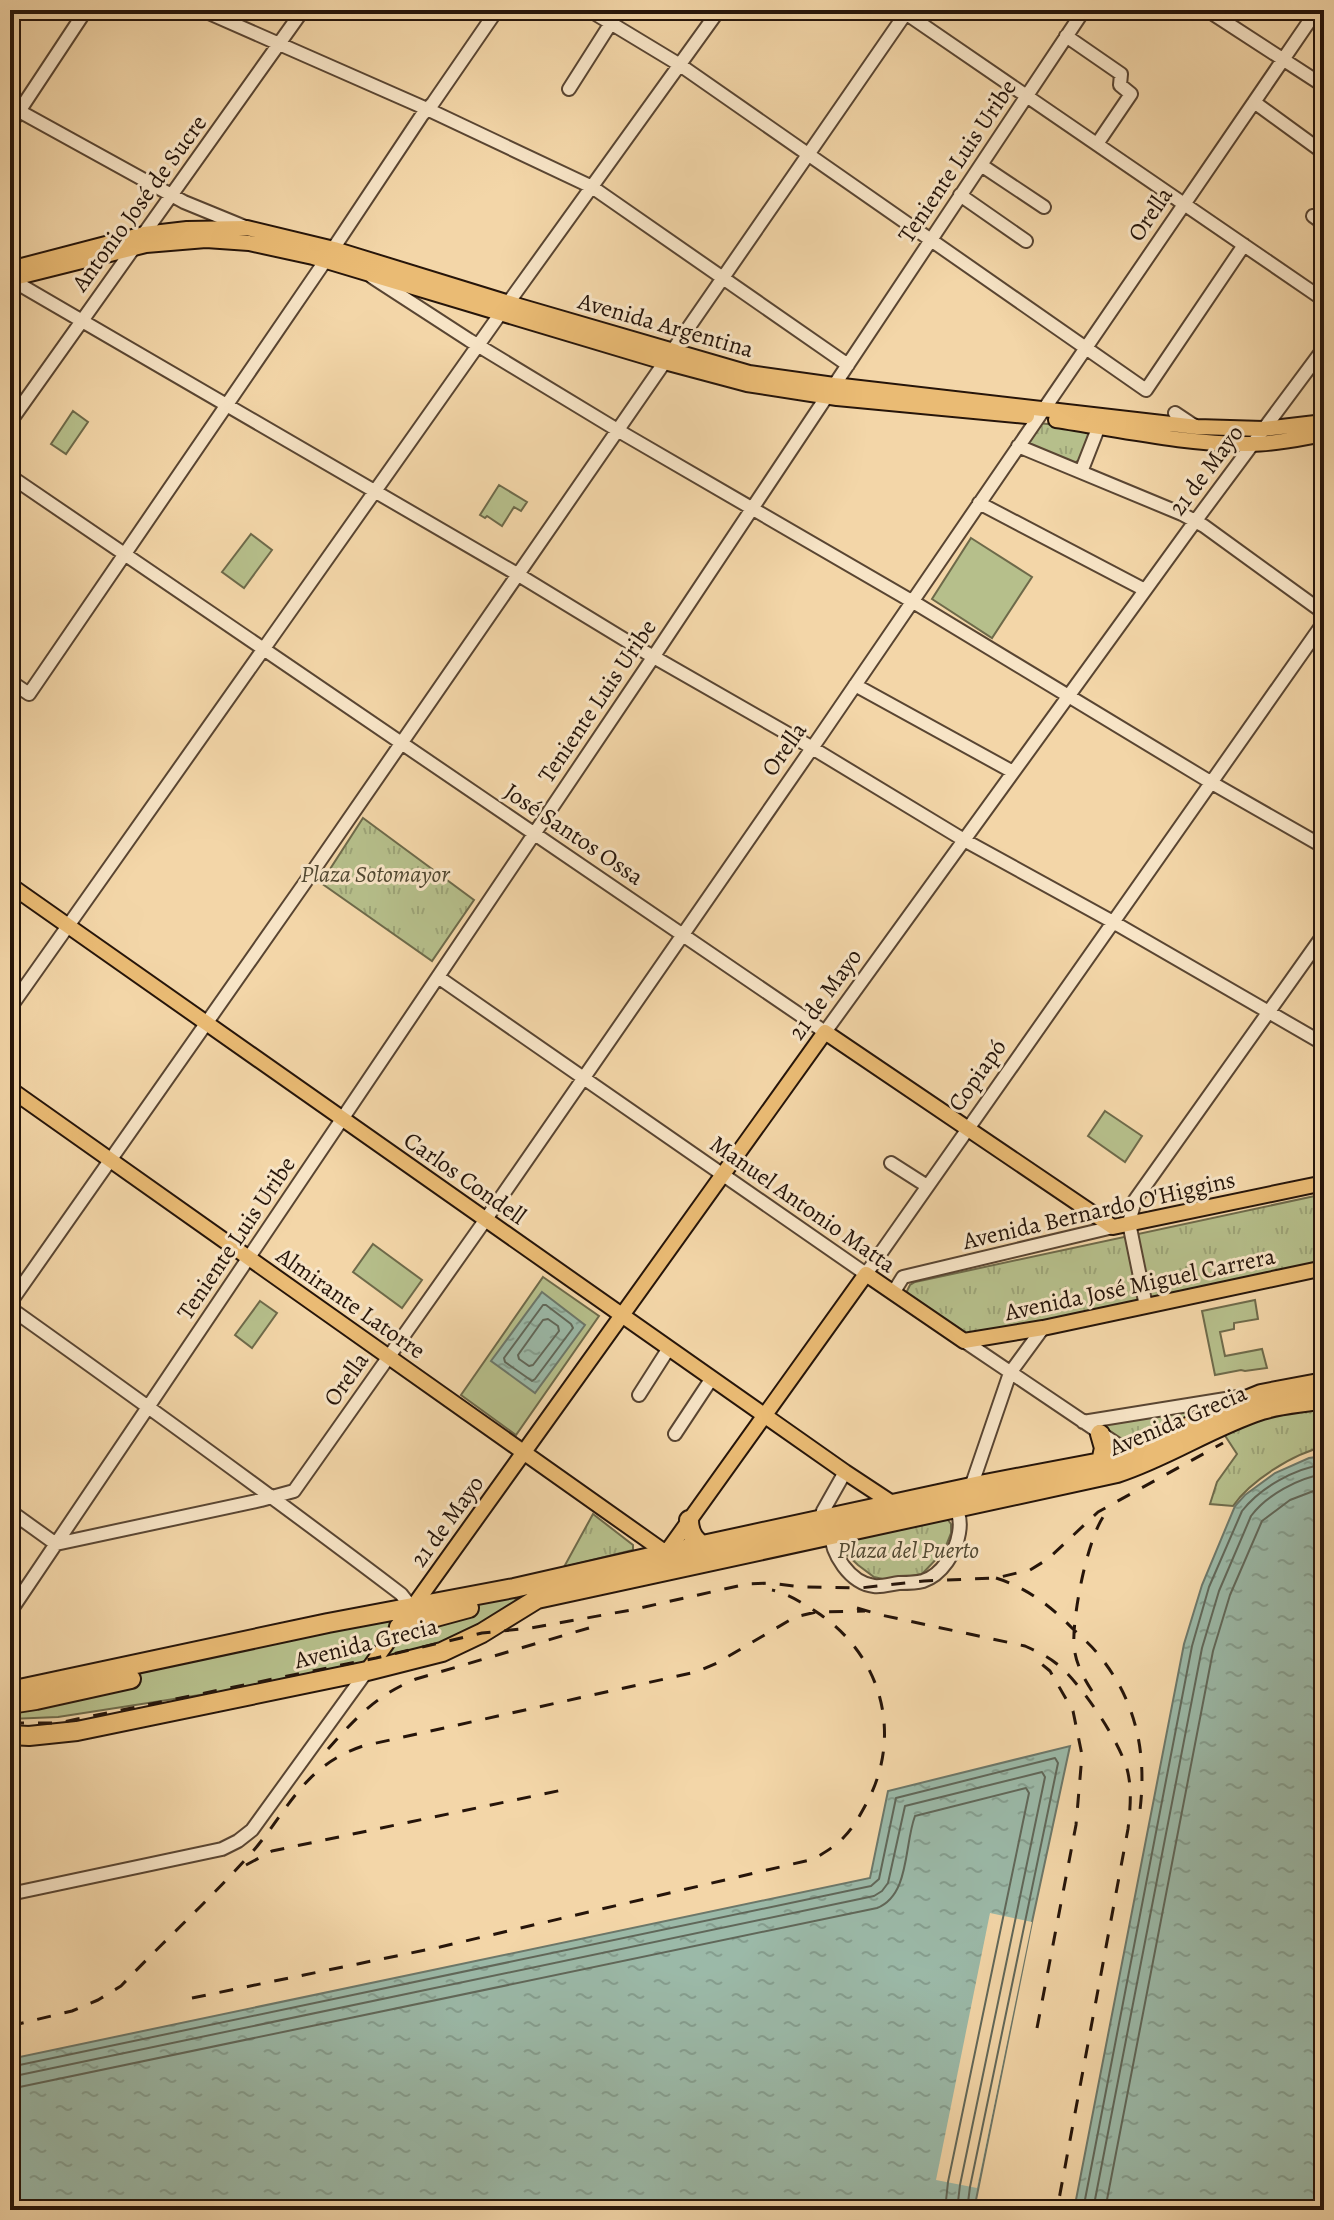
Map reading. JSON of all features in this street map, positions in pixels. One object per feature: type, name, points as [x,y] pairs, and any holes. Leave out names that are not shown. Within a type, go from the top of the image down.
[{"type":"highway","name":"Avenida Grecia","points":[[10,1691],[328,1623],[493,1592],[703,1545],[829,1524],[956,1508],[1117,1473],[1138,1458],[1234,1405],[1261,1394],[1324,1382]]},
{"type":"highway","name":"Avenida Grecia","points":[[10,1735],[77,1731],[367,1671],[442,1652],[482,1633],[537,1599],[685,1567],[895,1505],[971,1487],[1138,1458],[1263,1410],[1324,1399]]},
{"type":"highway","points":[[1100,1434],[1104,1448],[1101,1462]]},
{"type":"highway","points":[[689,1520],[691,1534],[703,1545]]},
{"type":"highway","points":[[640,1576],[666,1553],[685,1567]]},
{"type":"highway","points":[[399,1627],[487,1603],[493,1592]]},
{"type":"highway","points":[[10,1704],[307,1638],[328,1623]]},
{"type":"main road","name":"Avenida Argentina","points":[[10,269],[144,234],[187,229],[247,228],[669,356],[747,384],[1197,427],[1263,429],[1324,422]]},
{"type":"main road","name":"Avenida Argentina","points":[[10,279],[146,245],[234,241],[329,255],[362,271],[505,307]]},
{"type":"main road","name":"Avenida Argentina","points":[[1041,413],[1099,426],[1187,439],[1253,444],[1324,434]]},
{"type":"main road","name":"Carlos Condell","points":[[10,885],[895,1505]]},
{"type":"main road","name":"José Santos Ossa","points":[[825,1032],[1113,1227]]},
{"type":"main road","name":"21 de Mayo","points":[[367,1671],[825,1032]]},
{"type":"main road","name":"Almirante Latorre","points":[[10,1089],[666,1553]]},
{"type":"main road","name":"Avenida Bernardo O'Higgins","points":[[1113,1227],[1324,1183]]},
{"type":"main road","name":"Avenida José Miguel Carrera","points":[[964,1341],[1043,1328],[1324,1268]]},
{"type":"main road","name":"Manuel Antonio Matta","points":[[866,1274],[964,1341]]},
{"type":"main road","name":"Copiapó","points":[[666,1553],[866,1274]]},
{"type":"street","points":[[10,125],[14,109],[86,10]]},
{"type":"street","points":[[202,10],[427,109],[592,187],[848,365]]},
{"type":"street","name":"Antonio José de Sucre","points":[[10,422],[303,10]]},
{"type":"street","points":[[10,681],[29,694],[497,10]]},
{"type":"street","points":[[589,10],[680,65],[1146,390],[1244,245]]},
{"type":"street","points":[[10,1008],[478,345],[719,10]]},
{"type":"street","name":"Teniente Luis Uribe","points":[[10,1612],[535,834],[1084,10]]},
{"type":"street","points":[[1207,10],[1324,86]]},
{"type":"street","points":[[1227,22],[1234,10]]},
{"type":"street","name":"Orella","points":[[274,1497],[294,1491],[486,1219],[1317,10]]},
{"type":"street","points":[[412,1608],[401,1594],[274,1497],[10,1306],[905,11],[1324,300]]},
{"type":"street","points":[[569,89],[611,23]]},
{"type":"street","points":[[1066,36],[1121,74],[1120,85],[1131,94],[1097,144]]},
{"type":"street","points":[[1254,102],[1324,153]]},
{"type":"street","points":[[14,109],[172,195],[247,228]]},
{"type":"street","points":[[981,165],[1044,207]]},
{"type":"street","points":[[960,195],[1026,241]]},
{"type":"street","points":[[362,271],[618,430],[1324,847]]},
{"type":"street","points":[[10,279],[517,574],[964,840],[1323,1041]]},
{"type":"street","name":"21 de Mayo","points":[[825,1032],[1324,348]]},
{"type":"street","points":[[1175,413],[1197,427]]},
{"type":"street","points":[[1081,472],[1099,426]]},
{"type":"street","points":[[1018,446],[1195,521],[1324,613]]},
{"type":"street","name":"José Santos Ossa","points":[[10,476],[825,1032]]},
{"type":"street","points":[[979,503],[1145,590]]},
{"type":"street","name":"Copiapó","points":[[866,1274],[1324,622]]},
{"type":"street","points":[[855,685],[1013,772]]},
{"type":"street","points":[[1146,1306],[1129,1223],[1135,1200],[1324,934]]},
{"type":"street","name":"Manuel Antonio Matta","points":[[438,977],[866,1274]]},
{"type":"street","points":[[891,1163],[927,1186]]},
{"type":"street","name":"Avenida Bernardo O'Higgins","points":[[893,1293],[903,1277],[1113,1227]]},
{"type":"street","points":[[971,1487],[1010,1373],[1043,1328]]},
{"type":"street","name":"Manuel Antonio Matta","points":[[964,1341],[1138,1458]]},
{"type":"street","points":[[639,1395],[669,1348]]},
{"type":"street","points":[[675,1434],[712,1378]]},
{"type":"street","name":"Avenida Grecia","points":[[1083,1422],[1261,1394]]},
{"type":"street","points":[[845,1472],[823,1511],[839,1560],[851,1573],[875,1586],[924,1581],[945,1565],[955,1548],[960,1516],[942,1494]]},
{"type":"street","points":[[10,1511],[56,1544],[274,1497]]},
{"type":"street","points":[[10,1894],[222,1849],[238,1841],[252,1830],[367,1671]]},
{"type":"green space","points":[[73,411],[88,422],[66,454],[51,444]]},
{"type":"green space","points":[[1039,423],[1090,429],[1081,459],[1072,464],[1031,446],[1027,440]]},
{"type":"green space","points":[[499,485],[527,502],[521,511],[514,507],[502,526],[480,515]]},
{"type":"green space","points":[[251,534],[272,550],[244,588],[222,572]]},
{"type":"green space","points":[[971,538],[1032,577],[992,638],[932,599]]},
{"type":"green space","name":"Plaza Sotomayor","points":[[363,818],[474,900],[432,961],[321,883]]},
{"type":"green space","points":[[1105,1111],[1142,1136],[1125,1162],[1088,1136]]},
{"type":"green space","points":[[1324,1194],[1324,1261],[964,1338],[909,1299],[907,1291],[915,1282]]},
{"type":"green space","points":[[373,1244],[422,1280],[402,1308],[353,1272]]},
{"type":"green space","points":[[543,1277],[599,1316],[516,1435],[461,1395]]},
{"type":"green space","points":[[1255,1300],[1258,1319],[1234,1323],[1234,1329],[1220,1332],[1225,1356],[1262,1349],[1267,1368],[1215,1375],[1202,1311]]},
{"type":"green space","points":[[260,1301],[277,1313],[252,1348],[235,1335]]},
{"type":"green space","points":[[1324,1407],[1324,1447],[1274,1469],[1250,1487],[1233,1506],[1210,1504],[1217,1482],[1237,1454],[1222,1431],[1251,1420]]},
{"type":"green space","points":[[1197,1410],[1133,1450],[1098,1426]]},
{"type":"green space","points":[[593,1514],[633,1545],[633,1550],[564,1567]]},
{"type":"green space","name":"Plaza del Puerto","points":[[945,1516],[951,1524],[951,1533],[944,1551],[922,1574],[887,1580],[874,1577],[844,1552],[846,1537]]},
{"type":"green space","points":[[514,1588],[516,1603],[465,1636],[355,1671],[58,1717],[10,1719],[10,1698]]},
{"type":"water","points":[[542,1292],[585,1325],[535,1393],[491,1361]]},
{"type":"water","points":[[1324,1456],[1324,2210],[1074,2210],[1184,1644],[1202,1585],[1235,1506],[1245,1495],[1275,1473],[1309,1458]]},
{"type":"water","points":[[1070,1746],[974,2210],[10,2210],[10,2059],[870,1878],[888,1791]]},
{"type":"pier","points":[[990,1913],[1032,1922],[977,2188],[936,2180]]},
{"type":"railway","points":[[10,1723],[58,1723],[376,1658],[482,1633],[531,1628],[631,1610],[747,1584],[860,1588],[996,1578],[1030,1570],[1048,1559],[1098,1512],[1223,1443]]},
{"type":"railway","points":[[1092,1691],[1078,1663],[1074,1632],[1087,1557],[1106,1513]]},
{"type":"railway","points":[[996,1578],[1027,1592],[1055,1612],[1092,1647],[1111,1672],[1130,1708],[1140,1747],[1140,1810]]},
{"type":"railway","points":[[192,1998],[440,1947],[814,1859],[830,1849],[853,1826],[877,1780],[883,1754],[881,1702],[873,1677],[843,1633],[803,1604],[772,1590]]},
{"type":"railway","points":[[857,1608],[1025,1646],[1045,1656],[1057,1664],[1088,1699],[1118,1746],[1128,1773],[1128,1829],[1057,2210]]},
{"type":"railway","points":[[10,2026],[72,2011],[121,1986],[246,1859],[309,1779],[342,1755],[363,1746],[696,1672],[795,1617],[816,1612],[865,1611]]},
{"type":"railway","points":[[328,1749],[378,1700],[416,1679],[599,1625]]},
{"type":"railway","points":[[1037,2028],[1076,1825],[1082,1755],[1073,1711],[1050,1671],[1039,1662]]},
{"type":"railway","points":[[246,1865],[272,1851],[567,1789]]}]
